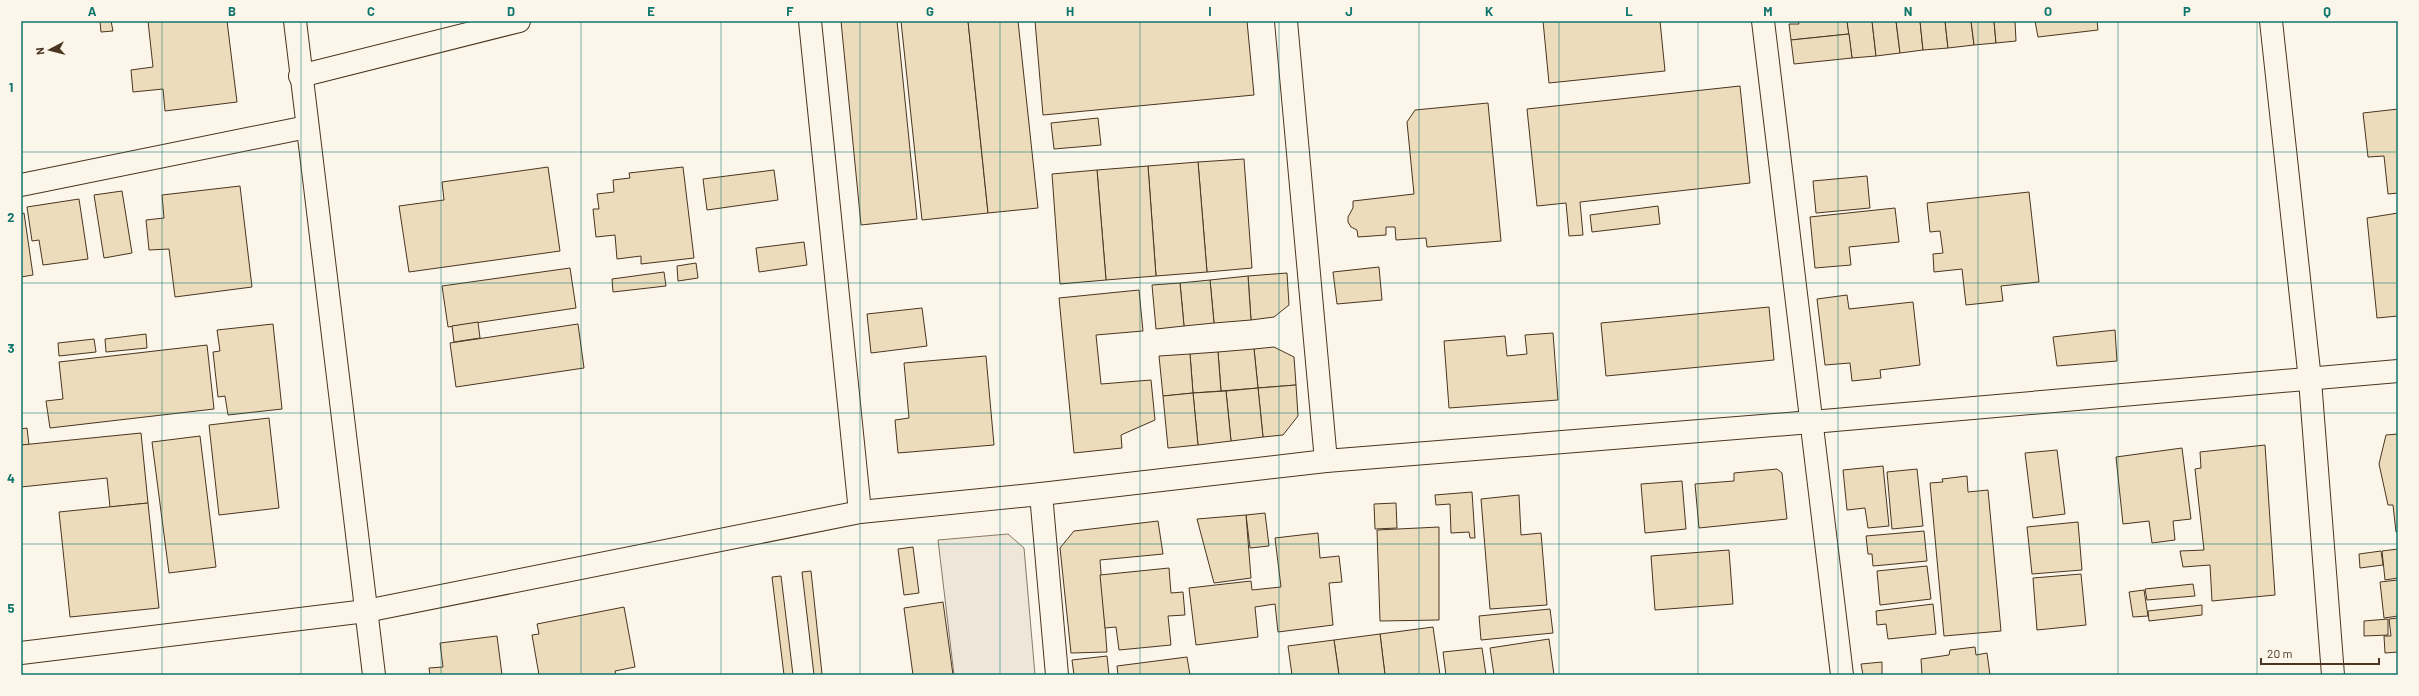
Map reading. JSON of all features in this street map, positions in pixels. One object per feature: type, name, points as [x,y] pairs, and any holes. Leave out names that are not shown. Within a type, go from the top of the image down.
[{"type":"street","points":[[294,21],[374,675]]},
{"type":"street","points":[[300,76],[519,21]]},
{"type":"street","points":[[810,21],[860,512]]},
{"type":"street","points":[[1286,21],[1326,461]]},
{"type":"street","points":[[1763,21],[1842,675]]},
{"type":"street","points":[[2271,21],[2310,380],[2333,675]]},
{"type":"street","points":[[21,185],[306,127]]},
{"type":"street","points":[[21,653],[366,611],[860,512],[1041,494],[1326,461],[1812,422],[2310,380],[2398,371]]},
{"type":"street","points":[[1041,494],[1057,675]]},
{"type":"shaded area","points":[[1008,534],[1024,548],[1035,675],[954,675],[938,540]]},
{"type":"building","points":[[100,21],[111,21],[113,31],[101,32]]},
{"type":"building","points":[[148,21],[227,21],[237,102],[165,111],[163,89],[133,92],[131,70],[153,67]]},
{"type":"building","points":[[841,21],[897,21],[917,219],[861,225]]},
{"type":"building","points":[[901,21],[968,21],[988,213],[922,220]]},
{"type":"building","points":[[968,21],[1018,21],[1038,208],[988,213]]},
{"type":"building","points":[[1035,21],[1247,21],[1254,95],[1043,115]]},
{"type":"building","points":[[1543,21],[1660,21],[1665,71],[1549,83]]},
{"type":"building","points":[[1798,21],[1847,21],[1849,34],[1791,40],[1789,24],[1799,24]]},
{"type":"building","points":[[1847,21],[1872,21],[1876,56],[1852,58]]},
{"type":"building","points":[[1872,21],[1896,21],[1900,53],[1876,56]]},
{"type":"building","points":[[1896,21],[1920,21],[1923,50],[1900,53]]},
{"type":"building","points":[[1920,21],[1945,21],[1948,48],[1923,50]]},
{"type":"building","points":[[1945,21],[1971,21],[1974,45],[1948,48]]},
{"type":"building","points":[[1971,21],[1994,21],[1996,43],[1974,45]]},
{"type":"building","points":[[1994,21],[2015,21],[2016,41],[1996,43]]},
{"type":"building","points":[[2035,21],[2097,21],[2098,30],[2038,37]]},
{"type":"building","points":[[1849,34],[1852,58],[1794,64],[1791,40]]},
{"type":"building","points":[[1740,86],[1750,183],[1580,202],[1583,235],[1569,236],[1566,203],[1537,206],[1527,109]]},
{"type":"building","points":[[1488,103],[1501,241],[1427,247],[1426,238],[1396,240],[1395,227],[1386,227],[1386,235],[1358,237],[1357,230],[1351,227],[1348,222],[1348,217],[1353,208],[1353,201],[1414,194],[1407,122],[1415,110]]},
{"type":"building","points":[[2398,109],[2398,193],[2388,194],[2384,156],[2368,157],[2363,113]]},
{"type":"building","points":[[1098,118],[1101,145],[1054,149],[1051,123]]},
{"type":"building","points":[[1244,159],[1252,268],[1207,272],[1198,162]]},
{"type":"building","points":[[1198,162],[1207,272],[1156,276],[1148,166]]},
{"type":"building","points":[[1148,166],[1156,276],[1106,280],[1097,170]]},
{"type":"building","points":[[548,167],[560,251],[409,272],[399,206],[444,200],[442,182]]},
{"type":"building","points":[[683,167],[694,258],[641,264],[641,256],[617,259],[615,235],[596,237],[593,209],[599,209],[597,194],[614,192],[613,180],[630,178],[629,173]]},
{"type":"building","points":[[774,170],[778,200],[707,210],[703,179]]},
{"type":"building","points":[[1097,170],[1106,280],[1060,284],[1052,174]]},
{"type":"building","points":[[1867,176],[1870,208],[1816,213],[1813,181]]},
{"type":"building","points":[[240,186],[252,287],[175,297],[169,249],[149,250],[146,220],[164,218],[162,195]]},
{"type":"building","points":[[122,191],[132,253],[104,258],[94,195]]},
{"type":"building","points":[[2029,192],[2039,282],[2001,286],[2003,301],[1966,305],[1962,269],[1934,272],[1933,254],[1943,253],[1940,231],[1930,232],[1927,203]]},
{"type":"building","points":[[79,199],[88,259],[43,265],[39,240],[32,241],[27,207]]},
{"type":"building","points":[[1658,206],[1660,224],[1592,232],[1590,215]]},
{"type":"building","points":[[1895,208],[1899,242],[1849,247],[1851,265],[1815,268],[1810,217]]},
{"type":"building","points":[[24,213],[33,275],[21,277],[21,214]]},
{"type":"building","points":[[2398,213],[2398,316],[2377,318],[2367,218]]},
{"type":"building","points":[[804,242],[807,265],[759,272],[756,248]]},
{"type":"building","points":[[696,263],[698,278],[678,281],[677,266]]},
{"type":"building","points":[[1379,267],[1382,300],[1337,304],[1333,272]]},
{"type":"building","points":[[570,268],[576,308],[448,327],[442,286]]},
{"type":"building","points":[[664,272],[666,286],[613,292],[612,279]]},
{"type":"building","points":[[1287,273],[1289,305],[1274,317],[1251,320],[1248,276]]},
{"type":"building","points":[[1248,276],[1251,320],[1214,323],[1210,280]]},
{"type":"building","points":[[1210,280],[1214,323],[1184,326],[1180,283]]},
{"type":"building","points":[[1180,283],[1184,326],[1156,329],[1152,285]]},
{"type":"building","points":[[1139,290],[1143,331],[1096,335],[1101,384],[1151,380],[1155,420],[1121,435],[1122,448],[1074,453],[1059,298]]},
{"type":"building","points":[[1847,295],[1849,309],[1913,302],[1920,365],[1880,370],[1881,378],[1852,381],[1850,363],[1825,365],[1817,299]]},
{"type":"building","points":[[1769,307],[1774,360],[1606,376],[1601,323]]},
{"type":"building","points":[[922,308],[927,346],[871,353],[867,314]]},
{"type":"building","points":[[478,322],[480,338],[454,342],[452,326]]},
{"type":"building","points":[[273,324],[282,409],[228,415],[225,396],[218,397],[213,352],[220,351],[217,330]]},
{"type":"building","points":[[578,324],[584,368],[456,387],[450,343]]},
{"type":"building","points":[[2115,330],[2117,361],[2057,366],[2053,337]]},
{"type":"building","points":[[1553,333],[1558,400],[1449,408],[1444,341],[1505,336],[1507,356],[1527,354],[1525,335]]},
{"type":"building","points":[[146,334],[147,348],[106,352],[105,339]]},
{"type":"building","points":[[94,339],[96,352],[59,356],[58,343]]},
{"type":"building","points":[[207,345],[214,409],[50,428],[46,401],[63,399],[59,362]]},
{"type":"building","points":[[1274,347],[1294,357],[1296,385],[1258,388],[1254,349]]},
{"type":"building","points":[[1254,349],[1258,388],[1221,391],[1218,352]]},
{"type":"building","points":[[1218,352],[1221,391],[1193,393],[1190,354]]},
{"type":"building","points":[[1190,354],[1193,393],[1163,396],[1159,356]]},
{"type":"building","points":[[986,356],[994,445],[898,453],[895,420],[909,418],[904,363]]},
{"type":"building","points":[[1296,385],[1298,416],[1283,435],[1263,437],[1258,388]]},
{"type":"building","points":[[1258,388],[1263,437],[1231,441],[1226,391]]},
{"type":"building","points":[[1226,391],[1231,441],[1198,445],[1193,393]]},
{"type":"building","points":[[1193,393],[1198,445],[1168,448],[1163,396]]},
{"type":"building","points":[[269,418],[279,508],[219,515],[209,425]]},
{"type":"building","points":[[27,428],[29,445],[21,445],[21,429]]},
{"type":"building","points":[[141,433],[148,503],[110,507],[107,478],[21,487],[21,445]]},
{"type":"building","points":[[2398,434],[2398,532],[2396,532],[2393,505],[2388,505],[2379,464],[2386,435]]},
{"type":"building","points":[[200,436],[216,567],[169,573],[152,442]]},
{"type":"building","points":[[2265,445],[2275,595],[2212,601],[2210,565],[2183,567],[2180,551],[2204,550],[2195,469],[2201,468],[2200,452]]},
{"type":"building","points":[[2182,448],[2191,519],[2173,521],[2175,540],[2152,543],[2149,521],[2123,524],[2116,457]]},
{"type":"building","points":[[2057,450],[2065,514],[2033,518],[2025,453]]},
{"type":"building","points":[[1883,466],[1889,526],[1868,528],[1865,508],[1847,510],[1843,470]]},
{"type":"building","points":[[1777,469],[1782,473],[1787,519],[1699,528],[1695,484],[1734,481],[1734,473]]},
{"type":"building","points":[[1917,469],[1923,526],[1892,529],[1887,472]]},
{"type":"building","points":[[1967,476],[1968,492],[1988,490],[2001,631],[1944,636],[1930,483],[1943,482],[1942,479]]},
{"type":"building","points":[[1682,481],[1686,529],[1645,533],[1641,484]]},
{"type":"building","points":[[1472,492],[1475,538],[1470,538],[1469,532],[1451,533],[1450,504],[1436,505],[1435,495]]},
{"type":"building","points":[[1519,495],[1521,535],[1541,533],[1547,605],[1490,609],[1481,499]]},
{"type":"building","points":[[148,503],[159,608],[70,617],[59,512]]},
{"type":"building","points":[[1396,503],[1397,528],[1375,529],[1374,504]]},
{"type":"building","points":[[1265,513],[1269,546],[1250,548],[1246,515]]},
{"type":"building","points":[[1246,515],[1251,578],[1214,583],[1197,519]]},
{"type":"building","points":[[1158,521],[1163,554],[1100,560],[1107,652],[1071,653],[1060,548],[1074,531]]},
{"type":"building","points":[[2078,522],[2082,570],[2032,574],[2027,527]]},
{"type":"building","points":[[1439,527],[1439,620],[1380,621],[1377,530]]},
{"type":"building","points":[[1924,531],[1927,561],[1873,566],[1872,554],[1868,554],[1866,536]]},
{"type":"building","points":[[1318,533],[1320,558],[1339,556],[1342,582],[1329,583],[1333,625],[1278,632],[1275,604],[1255,607],[1258,637],[1196,645],[1189,588],[1251,581],[1252,590],[1281,587],[1275,538]]},
{"type":"building","points":[[913,547],[919,593],[904,595],[898,549]]},
{"type":"building","points":[[2398,549],[2398,578],[2385,580],[2382,551]]},
{"type":"building","points":[[1729,550],[1733,604],[1655,610],[1651,556]]},
{"type":"building","points":[[2381,551],[2383,565],[2360,568],[2359,554]]},
{"type":"building","points":[[1927,566],[1931,599],[1880,605],[1877,571]]},
{"type":"building","points":[[1169,568],[1171,593],[1183,592],[1185,615],[1168,616],[1171,645],[1119,650],[1116,627],[1105,628],[1100,575]]},
{"type":"building","points":[[811,571],[822,674],[814,675],[802,572]]},
{"type":"building","points":[[2081,574],[2086,625],[2037,630],[2033,578]]},
{"type":"building","points":[[781,576],[793,675],[784,675],[772,577]]},
{"type":"building","points":[[2398,580],[2398,616],[2384,618],[2380,582]]},
{"type":"building","points":[[2193,584],[2195,596],[2147,600],[2145,589]]},
{"type":"building","points":[[2144,590],[2148,616],[2133,617],[2129,592]]},
{"type":"building","points":[[943,602],[953,675],[913,675],[904,608]]},
{"type":"building","points":[[1933,604],[1936,634],[1888,639],[1886,624],[1877,625],[1876,611]]},
{"type":"building","points":[[2202,605],[2202,615],[2149,621],[2148,611]]},
{"type":"building","points":[[624,607],[635,667],[615,671],[616,675],[539,675],[532,635],[539,634],[537,624]]},
{"type":"building","points":[[1550,609],[1553,633],[1481,640],[1479,616]]},
{"type":"building","points":[[2398,618],[2398,652],[2385,653],[2384,636],[2391,636],[2389,619]]},
{"type":"building","points":[[2388,619],[2388,635],[2364,636],[2364,621]]},
{"type":"building","points":[[1433,627],[1440,675],[1385,675],[1380,634]]},
{"type":"building","points":[[1380,634],[1385,675],[1339,675],[1334,640]]},
{"type":"building","points":[[497,636],[502,675],[430,675],[429,668],[443,667],[440,643]]},
{"type":"building","points":[[1549,639],[1554,675],[1494,675],[1490,648]]},
{"type":"building","points":[[1334,640],[1339,675],[1292,675],[1288,646]]},
{"type":"building","points":[[1975,647],[1976,655],[1987,653],[1990,675],[1922,675],[1921,659],[1949,655],[1950,650]]},
{"type":"building","points":[[1482,648],[1486,675],[1446,675],[1443,652]]},
{"type":"building","points":[[1107,656],[1109,675],[1074,675],[1072,660]]},
{"type":"building","points":[[1187,657],[1190,675],[1118,675],[1117,666]]},
{"type":"building","points":[[1882,662],[1882,675],[1863,675],[1861,664]]}]
